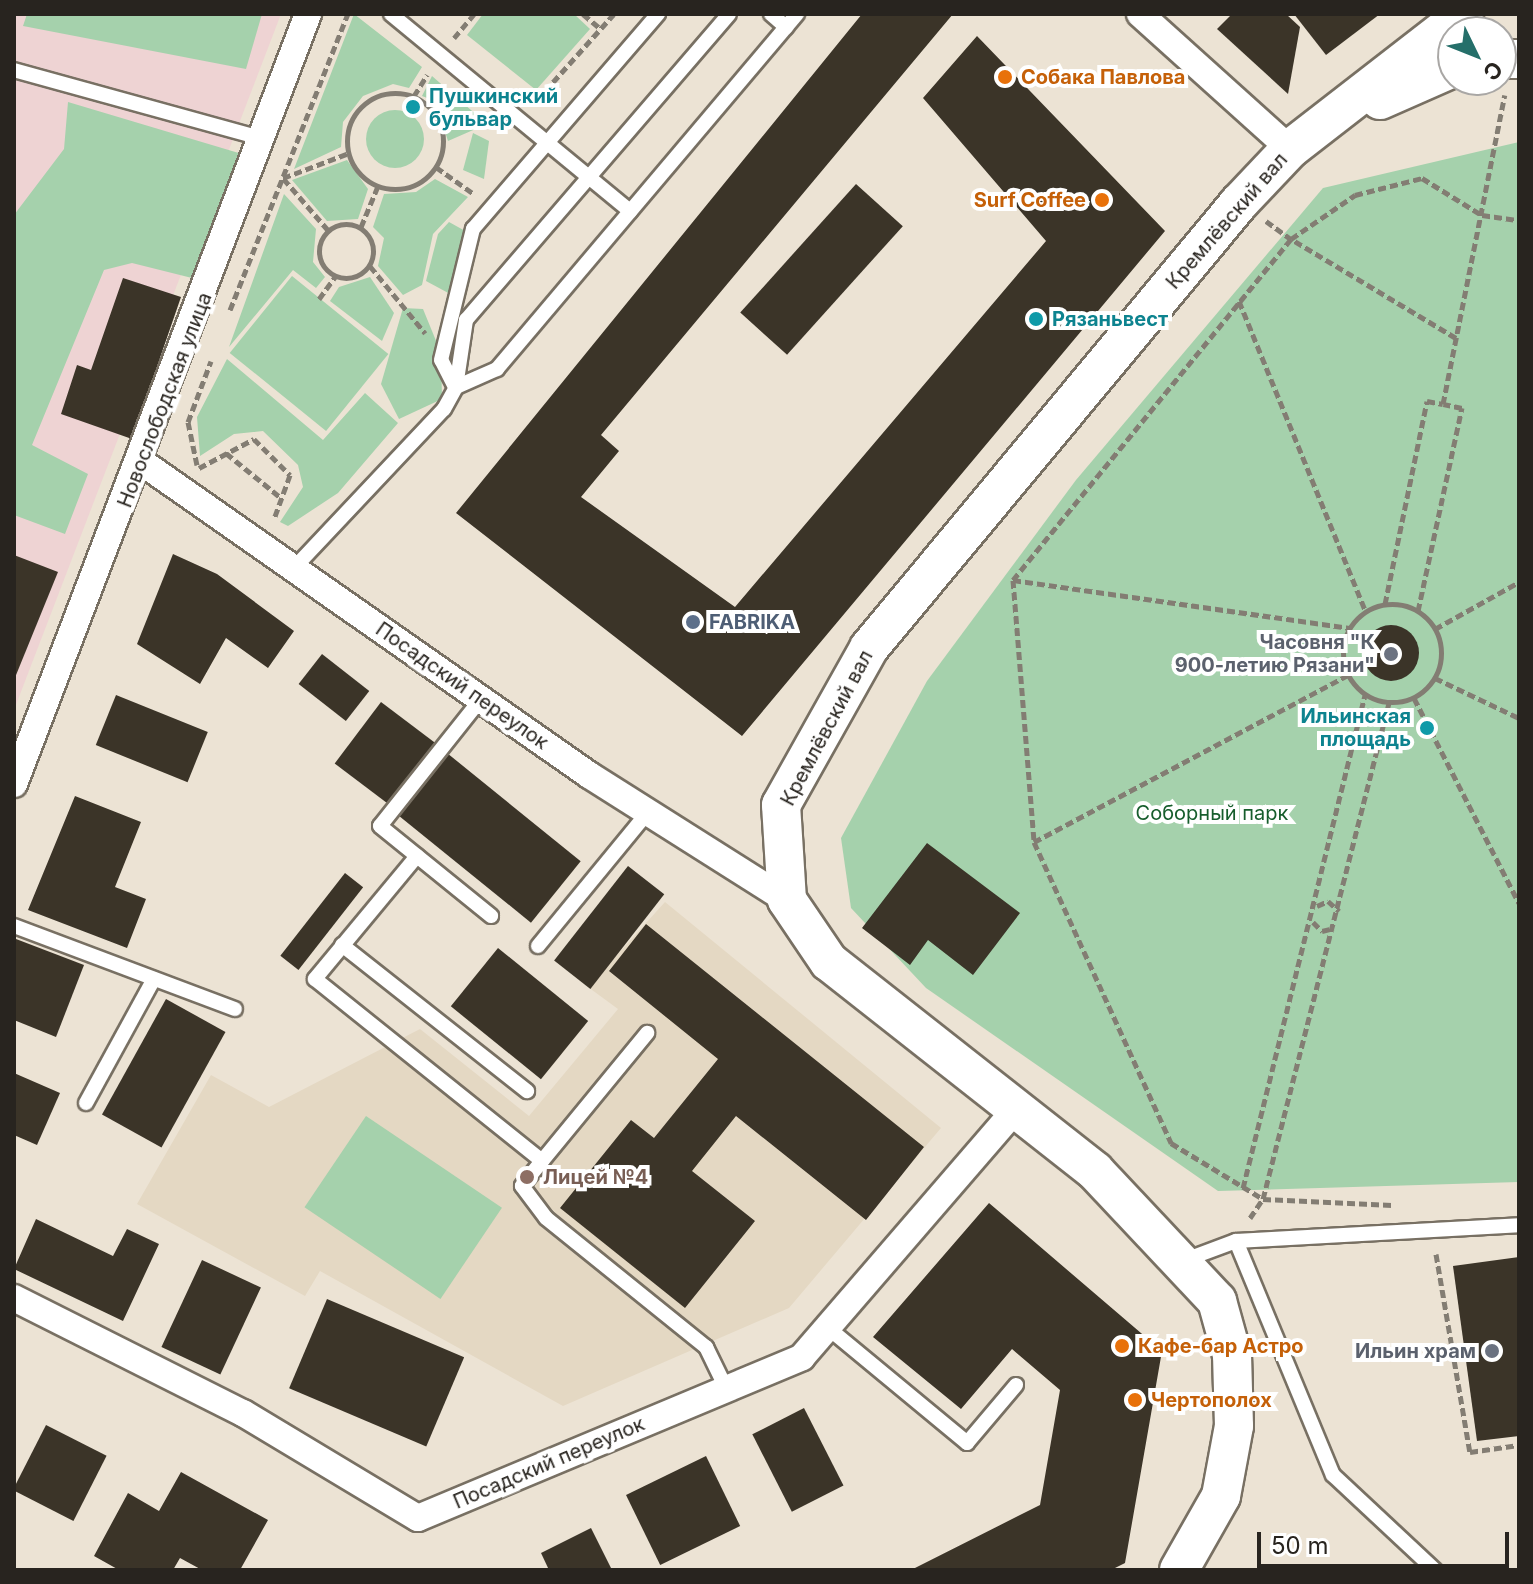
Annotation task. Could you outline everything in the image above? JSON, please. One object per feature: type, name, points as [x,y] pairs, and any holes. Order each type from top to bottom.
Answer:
[{"type":"main road","name":"Кремлёвский вал","points":[[787,900],[781,805],[869,648],[1239,203],[1290,149],[1464,14]]},
{"type":"main road","points":[[1290,149],[1418,79],[1437,73]]},
{"type":"main road","points":[[787,900],[829,962],[1095,1171],[1185,1260],[1217,1301],[1232,1355],[1234,1426],[1221,1496],[1179,1570]]},
{"type":"street","name":"Новослободская улица","points":[[14,784],[143,463],[308,14]]},
{"type":"street","points":[[1140,14],[1290,149]]},
{"type":"street","name":"Посадский переулок","points":[[143,463],[481,699],[648,812],[787,900]]},
{"type":"street","name":"Посадский переулок","points":[[14,1298],[243,1413],[418,1518],[802,1357],[1016,1109]]},
{"type":"lane","points":[[391,14],[630,211]]},
{"type":"lane","points":[[456,387],[441,360],[473,229],[658,14]]},
{"type":"lane","points":[[456,387],[466,320],[729,14]]},
{"type":"lane","points":[[771,14],[786,27]]},
{"type":"lane","points":[[295,567],[456,387],[497,369],[797,14]]},
{"type":"lane","points":[[14,70],[264,140]]},
{"type":"lane","points":[[481,699],[380,826],[491,916]]},
{"type":"lane","points":[[538,946],[648,812]]},
{"type":"lane","points":[[417,856],[315,979],[542,1161]]},
{"type":"lane","points":[[14,926],[235,1009]]},
{"type":"lane","points":[[342,945],[527,1091]]},
{"type":"lane","points":[[86,1103],[154,979]]},
{"type":"lane","points":[[647,1033],[522,1186],[546,1218],[706,1347],[726,1388]]},
{"type":"lane","points":[[1185,1260],[1236,1241],[1519,1225]]},
{"type":"lane","points":[[1236,1241],[1333,1475],[1435,1570]]},
{"type":"lane","points":[[827,1327],[967,1443],[1016,1385]]},
{"type":"path","points":[[227,318],[348,14]]},
{"type":"path","points":[[457,34],[474,14]]},
{"type":"path","points":[[583,14],[601,29]]},
{"type":"path","points":[[537,100],[614,14]]},
{"type":"path","points":[[420,60],[443,79]]},
{"type":"path","points":[[406,94],[441,126],[436,167],[408,187],[378,186],[349,153],[360,108],[406,94]]},
{"type":"path","points":[[1443,404],[1504,96]]},
{"type":"path","points":[[283,178],[349,153]]},
{"type":"path","points":[[436,167],[484,201]]},
{"type":"path","points":[[283,178],[328,230]]},
{"type":"path","points":[[1408,1205],[1263,1199],[1171,1143],[1034,842],[1013,580],[1291,239],[1355,195],[1422,178],[1482,215],[1519,220]]},
{"type":"path","points":[[361,227],[378,186]]},
{"type":"path","points":[[1239,203],[1291,239],[1456,338]]},
{"type":"path","points":[[328,230],[361,227]]},
{"type":"path","points":[[328,230],[319,255],[336,276],[354,277],[370,266],[374,249],[361,227]]},
{"type":"path","points":[[370,266],[433,343],[434,328]]},
{"type":"path","points":[[319,299],[336,276]]},
{"type":"path","points":[[1239,301],[1366,612]]},
{"type":"path","points":[[208,478],[199,468],[188,422],[216,348]]},
{"type":"path","points":[[1385,604],[1427,401],[1462,408],[1418,611]]},
{"type":"path","points":[[199,468],[254,439],[287,466],[272,529],[260,525]]},
{"type":"path","points":[[226,453],[280,497]]},
{"type":"path","points":[[1013,580],[1350,628]]},
{"type":"path","points":[[1435,629],[1519,582]]},
{"type":"path","points":[[1385,604],[1418,611],[1435,629],[1442,658],[1435,678],[1414,698],[1389,703],[1365,695],[1348,675],[1343,653],[1350,628],[1366,612],[1385,604]]},
{"type":"path","points":[[1034,842],[1348,675]]},
{"type":"path","points":[[1435,678],[1519,718]]},
{"type":"path","points":[[1243,1188],[1313,922],[1365,695]]},
{"type":"path","points":[[1414,698],[1519,903]]},
{"type":"path","points":[[1263,1199],[1339,911],[1389,703]]},
{"type":"path","points":[[1316,907],[1328,901],[1339,911]]},
{"type":"path","points":[[1313,922],[1322,931],[1334,927]]},
{"type":"path","points":[[1432,1229],[1470,1452],[1519,1445]]},
{"type":"shaded area","points":[[14,14],[281,14],[14,710]]},
{"type":"shaded area","name":"Лицей №4","points":[[665,902],[941,1128],[789,1308],[563,1406],[320,1271],[305,1296],[137,1204],[211,1075],[269,1107],[420,1029],[529,1116],[618,1009],[588,987]]},
{"type":"green space","points":[[27,14],[262,14],[246,69],[23,26]]},
{"type":"green space","points":[[354,14],[422,67],[409,88],[393,84],[363,96],[343,122],[341,147],[294,169]]},
{"type":"green space","points":[[483,14],[574,14],[590,29],[536,90],[467,35]]},
{"type":"green space","points":[[432,76],[487,124],[448,141],[435,101],[422,96]]},
{"type":"green space","points":[[68,102],[242,154],[196,279],[132,263],[104,270],[32,445],[88,474],[65,534],[14,515],[14,215],[64,149]]},
{"type":"green space","points":[[395,110],[416,118],[424,139],[416,160],[395,168],[374,160],[366,139],[374,118]]},
{"type":"green space","points":[[473,133],[489,141],[484,179],[463,170]]},
{"type":"green space","name":"Соборный парк","points":[[1519,142],[1519,1182],[1218,1191],[926,988],[851,908],[841,838],[927,681],[1076,480],[1323,188]]},
{"type":"green space","points":[[347,160],[368,189],[358,219],[327,221],[292,180]]},
{"type":"green space","points":[[435,179],[468,197],[433,234],[422,285],[403,295],[378,266],[384,238],[373,227],[384,194],[416,192]]},
{"type":"green space","points":[[284,194],[316,229],[313,262],[325,277],[316,288],[293,270],[229,347]]},
{"type":"green space","points":[[449,222],[467,232],[452,295],[426,281],[438,234]]},
{"type":"green space","points":[[292,276],[388,354],[326,431],[230,353]]},
{"type":"green space","points":[[370,277],[394,313],[382,341],[330,301],[339,287]]},
{"type":"green space","points":[[403,308],[423,309],[441,353],[442,399],[399,419],[381,384]]},
{"type":"green space","points":[[227,359],[323,440],[365,393],[398,423],[338,493],[288,526],[280,522],[303,487],[298,465],[263,431],[234,434],[200,456],[197,417]]},
{"type":"green space","points":[[366,1116],[502,1208],[440,1299],[304,1207]]},
{"type":"building","name":"Рязаньвест","points":[[862,14],[953,14],[601,435],[619,451],[581,497],[735,607],[1046,241],[923,98],[977,36],[1165,231],[742,736],[456,513]]},
{"type":"building","points":[[1232,14],[1286,14],[1300,27],[1288,94],[1217,29]]},
{"type":"building","points":[[1294,14],[1380,14],[1326,55]]},
{"type":"building","points":[[856,184],[903,226],[787,355],[740,313]]},
{"type":"building","points":[[123,278],[181,297],[132,439],[61,414],[77,365],[91,370]]},
{"type":"building","points":[[173,554],[217,574],[294,631],[268,668],[226,638],[200,684],[137,644]]},
{"type":"building","points":[[14,555],[58,572],[14,680]]},
{"type":"building","name":"Часовня \"К 900-летию Рязани\"","points":[[1391,625],[1411,633],[1419,653],[1411,673],[1391,681],[1371,673],[1363,653],[1371,633]]},
{"type":"building","points":[[322,654],[369,691],[346,721],[299,684]]},
{"type":"building","points":[[116,695],[208,732],[188,782],[96,745]]},
{"type":"building","points":[[381,702],[435,743],[389,804],[335,763]]},
{"type":"building","points":[[447,753],[581,861],[531,923],[397,814]]},
{"type":"building","points":[[75,796],[141,822],[115,887],[146,899],[127,948],[28,910]]},
{"type":"building","points":[[927,843],[1020,913],[973,975],[928,940],[910,965],[862,928]]},
{"type":"building","points":[[628,866],[664,894],[590,989],[554,961]]},
{"type":"building","points":[[345,873],[363,887],[298,970],[280,956]]},
{"type":"building","points":[[646,924],[924,1147],[866,1220],[736,1116],[692,1171],[755,1221],[685,1308],[560,1208],[631,1120],[654,1138],[718,1059],[609,971]]},
{"type":"building","points":[[16,939],[84,965],[56,1037],[14,1020]]},
{"type":"building","points":[[498,948],[588,1021],[541,1079],[451,1006]]},
{"type":"building","points":[[166,999],[225,1032],[161,1147],[102,1114]]},
{"type":"building","points":[[14,1073],[60,1093],[37,1145],[14,1135]]},
{"type":"building","points":[[989,1203],[1162,1351],[1125,1563],[1111,1570],[911,1570],[1040,1505],[1060,1390],[1012,1349],[961,1409],[873,1337]]},
{"type":"building","points":[[36,1219],[113,1256],[127,1229],[159,1244],[123,1321],[14,1269]]},
{"type":"building","name":"Ильин храм","points":[[1519,1257],[1519,1436],[1477,1441],[1453,1266]]},
{"type":"building","points":[[202,1260],[261,1287],[220,1374],[161,1347]]},
{"type":"building","points":[[327,1299],[464,1357],[426,1447],[289,1388]]},
{"type":"building","points":[[804,1408],[843,1486],[792,1512],[752,1434]]},
{"type":"building","points":[[46,1425],[107,1456],[73,1521],[14,1491]]},
{"type":"building","points":[[706,1456],[740,1526],[660,1565],[626,1495]]},
{"type":"building","points":[[181,1472],[268,1520],[240,1570],[202,1570],[180,1558],[173,1570],[119,1570],[94,1556],[128,1493],[159,1511]]},
{"type":"building","points":[[591,1528],[612,1570],[549,1570],[541,1553]]},
{"type":"place","name":"Собака Павлова","points":[[1005,77]]},
{"type":"place","name":"Пушкинский бульвар","points":[[413,107]]},
{"type":"place","name":"Surf Coffee","points":[[1102,200]]},
{"type":"place","name":"Рязаньвест","points":[[1036,319]]},
{"type":"place","name":"FABRIKA","points":[[693,622]]},
{"type":"place","name":"Часовня \"К 900-летию Рязани\"","points":[[1391,654]]},
{"type":"place","name":"Ильинская площадь","points":[[1427,728]]},
{"type":"place","name":"Лицей №4","points":[[527,1177]]},
{"type":"place","name":"Кафе-бар Астро","points":[[1122,1346]]},
{"type":"place","name":"Ильин храм","points":[[1492,1351]]},
{"type":"place","name":"Чертополох","points":[[1135,1400]]}]
